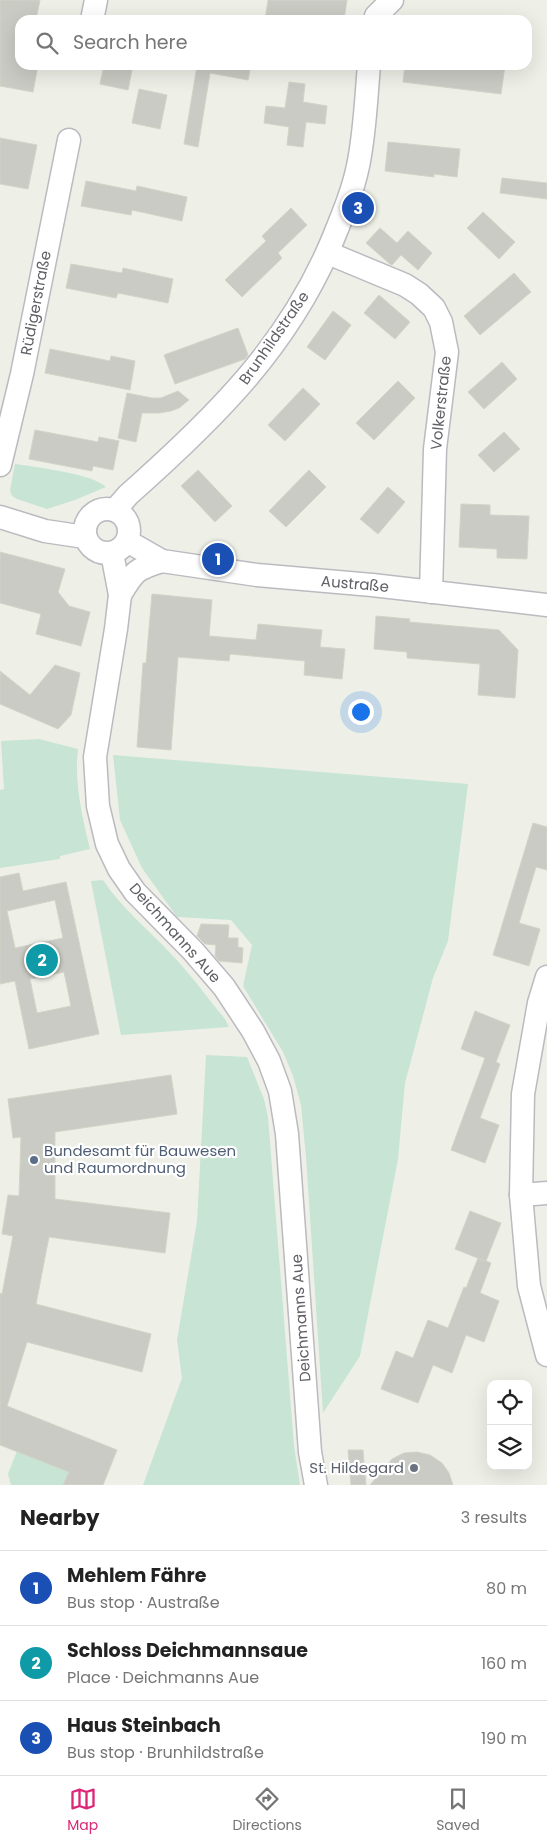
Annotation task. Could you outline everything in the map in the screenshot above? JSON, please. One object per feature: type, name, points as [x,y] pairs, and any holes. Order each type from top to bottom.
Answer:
[{"type":"street","points":[[93,15],[96,0]]},
{"type":"street","points":[[377,12],[392,0]]},
{"type":"street","name":"Brunhildstraße","points":[[115,510],[128,495],[223,406],[247,378],[300,305],[328,253],[347,205],[358,167],[369,70]]},
{"type":"street","name":"Rüdigerstraße","points":[[0,465],[22,374],[54,207],[69,140]]},
{"type":"street","name":"Volkerstraße","points":[[328,253],[405,285],[420,294],[434,308],[441,322],[447,352],[435,449],[431,592]]},
{"type":"street","points":[[0,517],[45,531],[85,537],[86,523],[94,513],[108,509],[115,510],[122,514],[128,526],[119,547]]},
{"type":"street","name":"Austraße","points":[[85,537],[94,550],[101,553],[119,547],[162,561],[258,575],[547,605]]},
{"type":"street","name":"Deichmanns Aue","points":[[119,547],[120,595],[95,757],[98,806],[107,844],[119,869],[135,892],[193,951],[224,987],[253,1031],[269,1062],[280,1091],[287,1134],[310,1452],[316,1485]]},
{"type":"street","name":"Austraße","points":[[120,595],[131,577],[142,567],[162,561]]},
{"type":"street","points":[[547,977],[539,1003],[523,1094],[521,1196],[529,1286],[547,1355]]},
{"type":"street","points":[[521,1196],[547,1193]]},
{"type":"green space","points":[[15,464],[90,478],[106,487],[47,509],[12,496],[10,490]]},
{"type":"green space","points":[[39,739],[78,749],[78,787],[90,849],[60,856],[60,859],[0,868],[0,790],[4,789],[1,741]]},
{"type":"green space","points":[[113,755],[468,784],[448,941],[433,978],[405,1083],[398,1159],[360,1356],[323,1413],[301,1105],[293,1076],[283,1052],[243,986],[252,945],[231,920],[177,917],[142,868],[120,820]]},
{"type":"green space","points":[[103,880],[127,910],[185,970],[225,1019],[229,1027],[121,1035],[91,881]]},
{"type":"green space","points":[[206,1055],[247,1057],[264,1099],[268,1117],[294,1446],[300,1485],[143,1485],[182,1378],[177,1340],[197,1221]]},
{"type":"green space","points":[[17,1451],[69,1472],[63,1485],[11,1485],[8,1474]]},
{"type":"building","points":[[0,0],[40,0],[37,15],[15,15],[15,70],[37,70],[33,92],[0,86]]},
{"type":"building","points":[[268,0],[347,0],[345,15],[266,15]]},
{"type":"building","points":[[103,70],[132,70],[128,90],[100,84]]},
{"type":"building","points":[[196,70],[250,70],[248,80],[210,73],[198,147],[184,144]]},
{"type":"building","points":[[404,70],[504,70],[501,94],[403,82]]},
{"type":"building","points":[[289,82],[305,84],[303,102],[327,106],[325,124],[306,122],[303,147],[287,145],[289,127],[264,123],[266,106],[285,108]]},
{"type":"building","points":[[139,89],[167,95],[160,129],[132,123]]},
{"type":"building","points":[[0,138],[37,145],[28,189],[0,184]]},
{"type":"building","points":[[388,142],[460,149],[457,177],[434,174],[434,177],[385,171]]},
{"type":"building","points":[[502,178],[547,183],[547,199],[500,193]]},
{"type":"building","points":[[86,181],[136,191],[137,186],[187,197],[182,221],[132,210],[131,215],[81,206]]},
{"type":"building","points":[[291,208],[307,225],[278,253],[282,258],[242,297],[225,280],[266,241],[262,236]]},
{"type":"building","points":[[483,212],[515,242],[499,259],[467,228]]},
{"type":"building","points":[[380,228],[397,243],[408,231],[432,253],[418,270],[401,255],[392,265],[366,243]]},
{"type":"building","points":[[71,264],[122,273],[123,268],[173,279],[168,303],[118,293],[116,298],[66,288]]},
{"type":"building","points":[[514,273],[531,292],[480,335],[464,316]]},
{"type":"building","points":[[379,295],[410,322],[395,339],[364,313]]},
{"type":"building","points":[[333,311],[351,325],[325,360],[307,347]]},
{"type":"building","points":[[238,328],[248,355],[245,359],[175,384],[164,355]]},
{"type":"building","points":[[50,349],[110,361],[111,356],[135,361],[130,390],[45,373]]},
{"type":"building","points":[[502,362],[517,379],[484,409],[468,392]]},
{"type":"building","points":[[398,381],[415,398],[374,440],[356,423]]},
{"type":"building","points":[[303,388],[320,404],[285,441],[268,425]]},
{"type":"building","points":[[178,391],[189,400],[179,408],[171,411],[142,413],[136,442],[118,438],[127,393],[161,398]]},
{"type":"building","points":[[35,430],[98,442],[99,437],[119,441],[113,470],[93,466],[92,471],[29,459]]},
{"type":"building","points":[[504,432],[520,449],[494,472],[478,455]]},
{"type":"building","points":[[198,470],[232,506],[215,522],[181,486]]},
{"type":"building","points":[[309,470],[326,487],[286,527],[269,511]]},
{"type":"building","points":[[388,487],[405,502],[378,534],[360,519]]},
{"type":"building","points":[[461,504],[490,505],[490,515],[529,516],[527,559],[497,558],[497,549],[459,547]]},
{"type":"building","points":[[0,552],[65,569],[58,592],[69,606],[90,612],[81,646],[36,634],[41,614],[0,603]]},
{"type":"building","points":[[152,594],[212,600],[209,636],[256,640],[258,624],[322,630],[320,647],[345,649],[342,679],[304,675],[305,661],[230,654],[229,661],[178,657],[171,750],[137,747],[143,663],[146,663]]},
{"type":"building","points":[[376,616],[410,619],[409,622],[499,630],[518,650],[515,698],[478,695],[480,664],[407,658],[407,652],[374,649]]},
{"type":"building","points":[[55,665],[80,673],[71,715],[58,729],[0,704],[0,671],[30,695]]},
{"type":"building","points":[[533,823],[547,827],[547,870],[536,867],[519,923],[540,929],[529,966],[493,955]]},
{"type":"building","points":[[19,873],[23,891],[66,882],[99,1034],[29,1049],[15,981],[0,984],[0,877]],"holes":[[[55,900],[63,938],[15,948],[7,911]],[[64,972],[71,1006],[37,1013],[30,979]]]},
{"type":"building","points":[[201,924],[229,925],[228,938],[238,938],[238,947],[243,948],[242,963],[219,961],[215,956],[216,945],[205,944],[197,936]]},
{"type":"building","points":[[475,1011],[510,1025],[496,1062],[500,1064],[480,1118],[499,1125],[485,1163],[451,1150],[485,1058],[461,1049]]},
{"type":"building","points":[[171,1075],[177,1114],[55,1132],[55,1199],[170,1213],[165,1253],[49,1237],[36,1304],[151,1334],[142,1372],[27,1342],[7,1406],[117,1450],[103,1485],[63,1485],[69,1472],[0,1445],[0,1293],[2,1294],[13,1236],[2,1234],[8,1195],[19,1196],[21,1137],[13,1138],[8,1099]]},
{"type":"building","points":[[470,1211],[501,1223],[486,1261],[491,1263],[480,1293],[499,1301],[484,1342],[466,1335],[452,1373],[433,1365],[418,1403],[381,1389],[396,1351],[413,1358],[428,1320],[448,1328],[478,1258],[455,1249]]},
{"type":"building","points":[[348,1450],[363,1450],[366,1485],[351,1485]]},
{"type":"building","name":"St. Hildegard","points":[[417,1452],[430,1455],[442,1463],[449,1473],[453,1485],[370,1485],[392,1459],[404,1453]]},
{"type":"place","name":"Haus Steinbach","points":[[358,208]]},
{"type":"place","name":"Mehlem Fähre","points":[[218,559]]},
{"type":"place","name":"Schloss Deichmannsaue","points":[[42,960]]},
{"type":"place","name":"Bundesamt für Bauwesen und Raumordnung","points":[[34,1160]]},
{"type":"place","name":"St. Hildegard","points":[[414,1468]]}]
